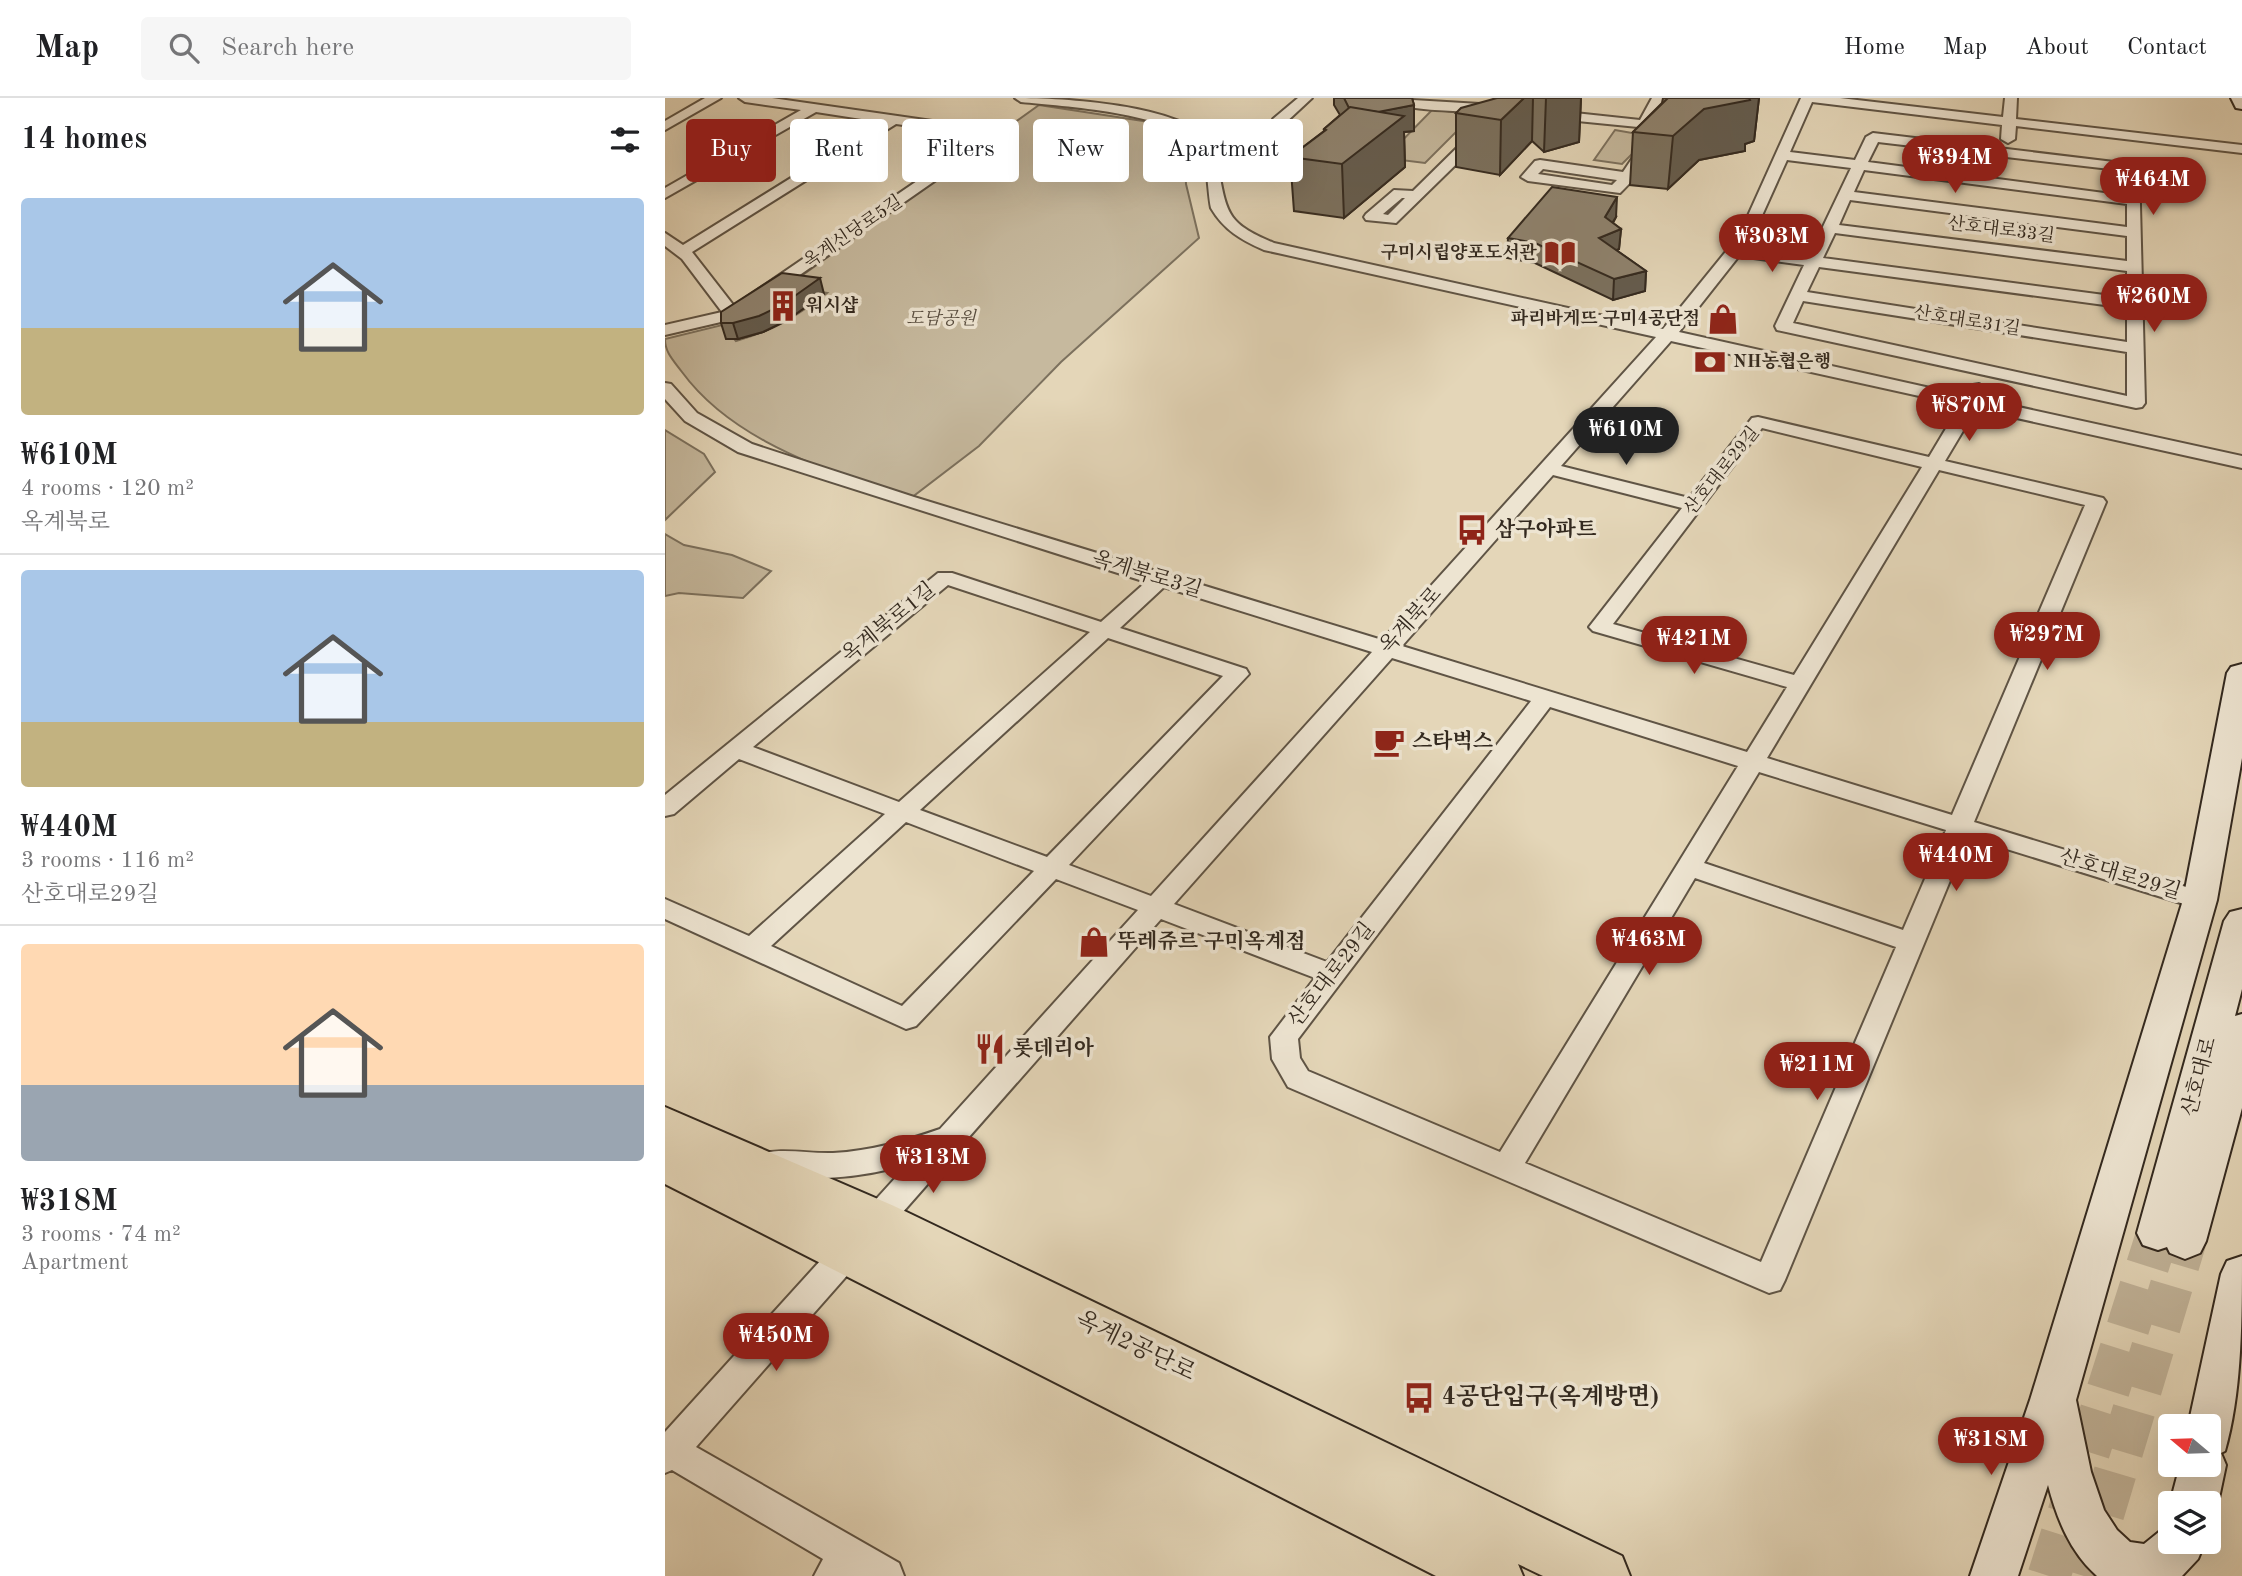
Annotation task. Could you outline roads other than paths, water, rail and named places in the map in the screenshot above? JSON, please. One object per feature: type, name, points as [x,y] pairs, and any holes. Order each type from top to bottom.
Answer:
[{"type":"main road","name":"옥계2공단로","points":[[665,1125],[744,1161],[862,1237],[1495,1576]]},
{"type":"main road","name":"옥계2공단로","points":[[665,1162],[862,1237],[1602,1576]]},
{"type":"street","points":[[665,126],[715,98]]},
{"type":"street","points":[[745,98],[894,119]]},
{"type":"street","points":[[1021,98],[1142,114],[1189,131],[1204,144],[1222,216],[1238,232],[1269,247],[2242,462]]},
{"type":"street","points":[[1282,119],[1306,98]]},
{"type":"street","points":[[1385,98],[1427,105],[1516,110],[1644,124]]},
{"type":"street","points":[[1627,177],[1540,164],[1528,177],[1615,190],[1627,177],[1641,152],[1644,124],[1658,98]]},
{"type":"street","points":[[1807,98],[2242,149]]},
{"type":"street","name":"옥계북로","points":[[667,1452],[1686,313],[1735,251],[1759,208],[1807,98]]},
{"type":"street","points":[[2007,153],[2011,98]]},
{"type":"street","points":[[2240,98],[2242,104]]},
{"type":"street","points":[[665,194],[814,108]]},
{"type":"street","points":[[1418,196],[1516,110]]},
{"type":"street","points":[[683,251],[894,119]]},
{"type":"street","name":"옥계신당로5길","points":[[665,330],[732,315],[995,134],[894,119]]},
{"type":"street","points":[[1797,295],[1873,137],[2134,168],[2135,267]]},
{"type":"street","points":[[1781,155],[2134,201]]},
{"type":"street","name":"산호대로33길","points":[[1845,195],[2135,233]]},
{"type":"street","name":"산호대로33길","points":[[1829,228],[2135,267]]},
{"type":"street","points":[[665,239],[683,251],[732,315]]},
{"type":"street","points":[[1735,251],[1814,260]]},
{"type":"street","name":"산호대로31길","points":[[1814,260],[2135,304]]},
{"type":"street","name":"산호대로31길","points":[[2135,267],[2136,348],[2136,403],[1783,326],[1797,295],[2136,348]]},
{"type":"street","points":[[1506,1168],[1990,371]]},
{"type":"street","name":"옥계북로3길","points":[[665,388],[691,417],[745,448],[907,501],[1386,649]]},
{"type":"street","name":"산호대로29길","points":[[1545,698],[1284,1037],[1286,1059],[1298,1079],[1769,1280],[2096,502],[1758,422],[1600,627],[1800,684]]},
{"type":"street","points":[[1547,468],[1694,505]]},
{"type":"street","name":"옥계북로1길","points":[[665,808],[945,577],[1238,674],[906,1019],[665,908]]},
{"type":"street","points":[[752,948],[1161,579]]},
{"type":"street","name":"산호대로29길","points":[[1386,649],[2200,900]]},
{"type":"street","points":[[1994,1576],[2053,1400],[2200,900],[2242,673]]},
{"type":"street","points":[[736,749],[1333,974]]},
{"type":"street","points":[[1689,867],[1911,942]]},
{"type":"street","name":"산호대로","points":[[2242,921],[2172,1237],[2233,1070],[2242,1028]]},
{"type":"street","points":[[744,1161],[820,1166],[867,1163],[912,1152],[951,1136]]},
{"type":"street","points":[[2213,1414],[2242,1274]]},
{"type":"street","points":[[2053,1400],[2080,1511],[2099,1548],[2120,1564],[2145,1568],[2161,1562],[2172,1554]]},
{"type":"street","points":[[667,1452],[840,1565],[886,1576]]},
{"type":"street","points":[[2176,1576],[2181,1554]]},
{"type":"tunnel","points":[[2049,1576],[2158,1233]]},
{"type":"tunnel","points":[[2084,1576],[2185,1241]]},
{"type":"place","name":"구미시립양포도서관","points":[[1560,253]]},
{"type":"place","name":"워시샵","points":[[783,306]]},
{"type":"place","name":"파리바게뜨 구미4공단점","points":[[1723,319]]},
{"type":"place","name":"NH농협은행","points":[[1710,362]]},
{"type":"place","name":"삼구아파트","points":[[1472,530]]},
{"type":"place","name":"스타벅스","points":[[1389,742]]},
{"type":"place","name":"뚜레쥬르 구미옥계점","points":[[1094,942]]},
{"type":"place","name":"롯데리아","points":[[990,1049]]},
{"type":"place","name":"4공단입구(옥계방면)","points":[[1419,1398]]},
{"type":"park label","name":"도담공원","points":[[941,319]]}]
